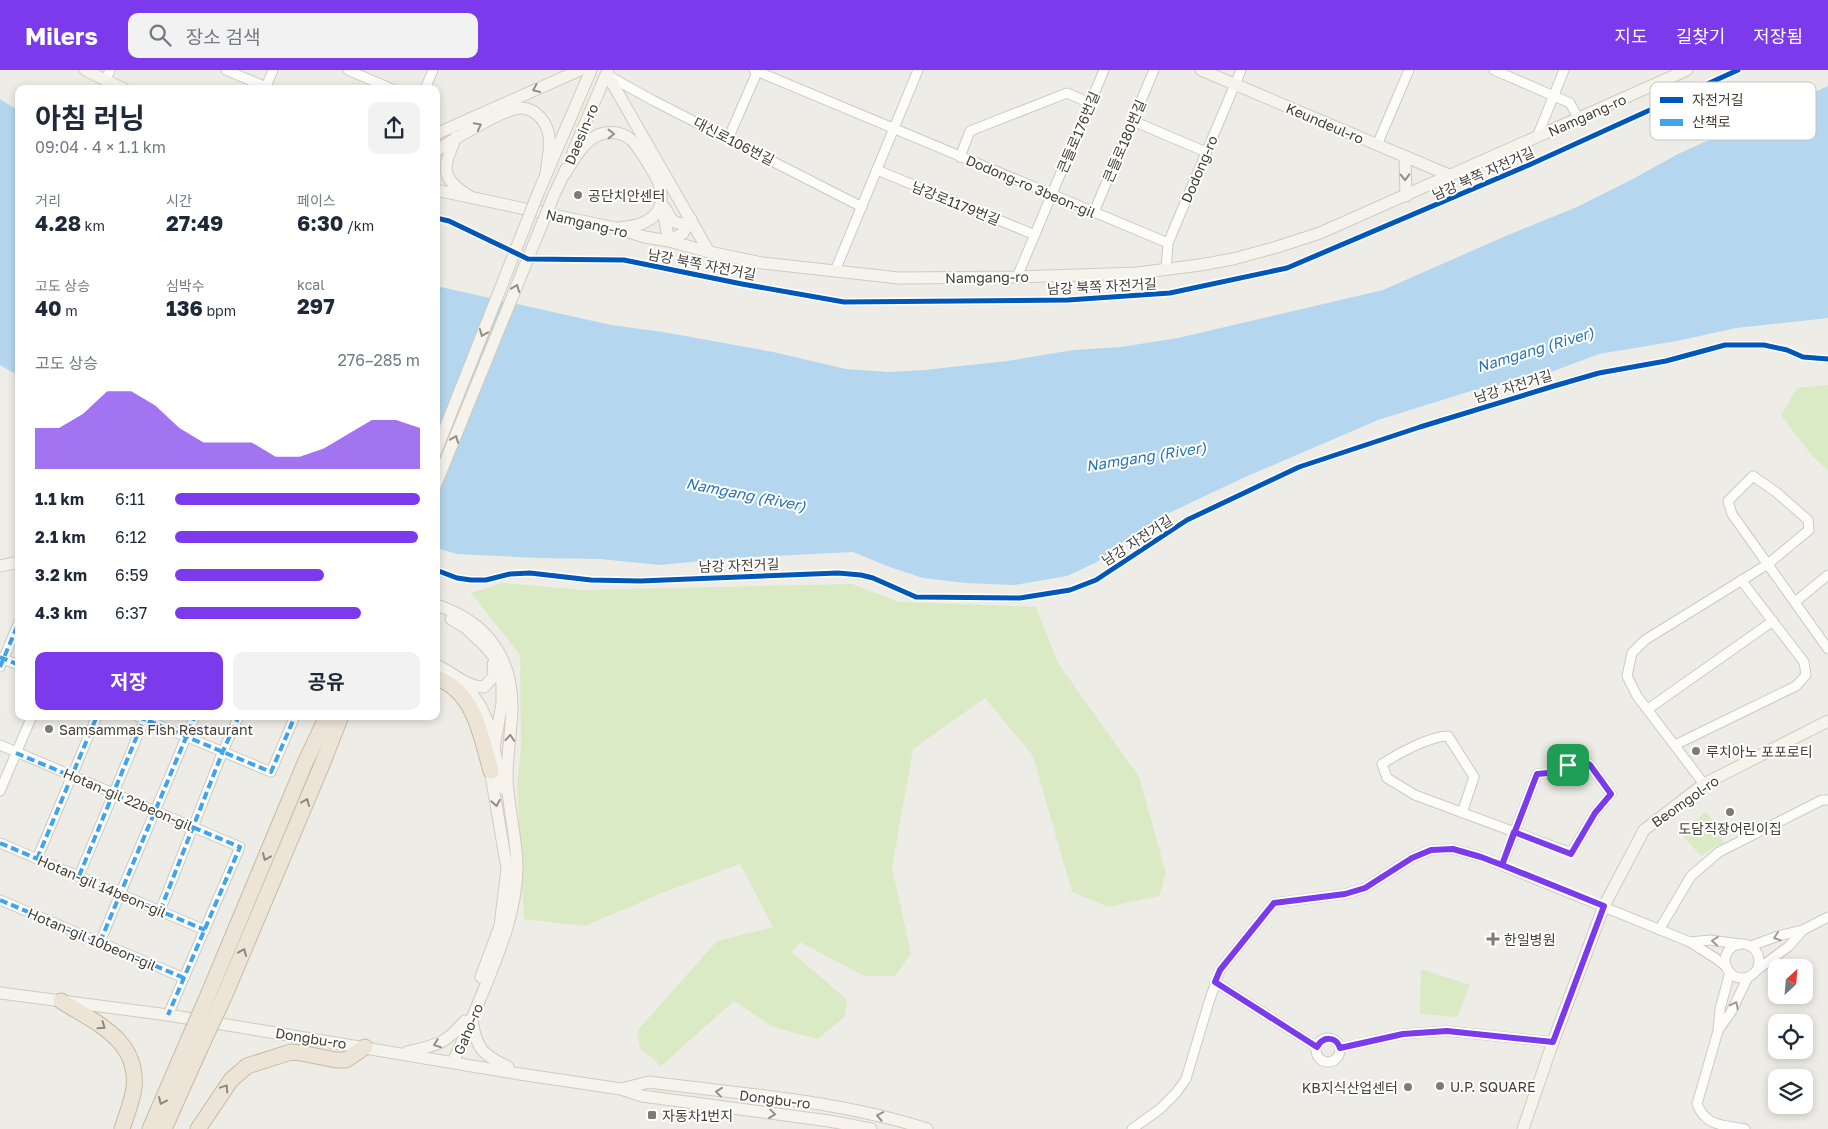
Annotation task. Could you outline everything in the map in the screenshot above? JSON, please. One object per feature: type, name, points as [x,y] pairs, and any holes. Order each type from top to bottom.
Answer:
[{"type":"highway","points":[[440,680],[458,691],[470,706],[477,722],[491,771]]},
{"type":"highway","points":[[217,995],[321,720]]},
{"type":"highway","points":[[305,763],[325,720]]},
{"type":"highway","points":[[322,767],[339,720]]},
{"type":"highway","points":[[150,1129],[195,1042],[322,767],[347,720]]},
{"type":"highway","points":[[61,1001],[105,1027],[114,1036],[130,1059],[134,1086],[122,1129]]},
{"type":"highway","points":[[164,1129],[195,1042]]},
{"type":"highway","points":[[198,1129],[231,1080],[247,1066],[291,1052],[346,1060],[365,1048]]},
{"type":"street","points":[[85,70],[108,75],[119,85]]},
{"type":"street","points":[[226,70],[259,85]]},
{"type":"street","points":[[267,85],[273,70]]},
{"type":"street","points":[[348,70],[383,85]]},
{"type":"street","points":[[427,85],[433,70]]},
{"type":"street","name":"Daesin-ro","points":[[440,440],[539,190],[590,70]]},
{"type":"street","points":[[728,138],[756,70]]},
{"type":"street","name":"Dodong-ro 3beon-gil","points":[[756,70],[1168,243]]},
{"type":"street","points":[[835,271],[918,70]]},
{"type":"street","name":"큰들로176번길","points":[[1017,277],[1104,70]]},
{"type":"street","name":"큰들로180번길","points":[[1094,212],[1154,70]]},
{"type":"street","name":"Keundeul-ro","points":[[1201,70],[1450,175]]},
{"type":"street","name":"Dodong-ro","points":[[1166,270],[1168,243],[1240,70]]},
{"type":"street","points":[[1378,145],[1409,70]]},
{"type":"street","points":[[1494,70],[1570,103],[1578,118]]},
{"type":"street","points":[[1537,137],[1564,70]]},
{"type":"street","name":"Namgang-ro","points":[[1660,82],[1687,70]]},
{"type":"street","points":[[440,132],[571,71]]},
{"type":"street","points":[[607,72],[709,252]]},
{"type":"street","name":"Daesin-ro","points":[[440,474],[553,197],[607,72]]},
{"type":"street","name":"대신로106번길","points":[[607,72],[728,138],[862,207]]},
{"type":"street","name":"Namgang-ro","points":[[440,191],[615,228],[645,237],[762,263],[898,278],[1137,273],[1233,259],[1320,233],[1650,86]]},
{"type":"street","points":[[960,156],[970,131],[1067,93],[1090,103]]},
{"type":"street","points":[[440,148],[456,137],[511,110],[522,108],[531,110],[540,117],[546,126],[549,136],[546,174]]},
{"type":"street","points":[[1133,121],[1206,152]]},
{"type":"street","points":[[564,175],[585,144],[595,136],[605,132],[627,136],[634,142],[660,186],[661,202],[669,241],[683,233],[690,221]]},
{"type":"street","points":[[456,137],[446,163],[447,178],[459,190],[473,198]]},
{"type":"street","points":[[1405,157],[1406,196]]},
{"type":"street","name":"남강로1179번길","points":[[877,170],[1035,235]]},
{"type":"street","points":[[661,202],[671,220],[679,225],[690,221]]},
{"type":"street","points":[[615,228],[642,224],[657,212],[661,202]]},
{"type":"street","points":[[1704,784],[1637,696],[1627,676],[1632,654],[1645,640],[1768,564],[1809,530],[1808,520],[1776,492],[1752,476],[1728,501],[1732,514],[1768,564],[1828,649]]},
{"type":"street","points":[[0,566],[15,563]]},
{"type":"street","points":[[1795,602],[1828,575]]},
{"type":"street","points":[[1675,745],[1796,686],[1806,674],[1804,662],[1741,580]]},
{"type":"street","name":"Gaho-ro","points":[[440,607],[473,622],[491,639],[501,654],[508,670],[512,709],[507,778],[517,870],[511,915],[505,938],[456,1046],[453,1062]]},
{"type":"street","name":"Gaho-ro","points":[[440,613],[466,628],[484,645],[496,660],[502,685],[502,704],[493,748],[491,771],[507,869],[504,906],[500,926],[468,1020]]},
{"type":"street","points":[[1648,709],[1773,621]]},
{"type":"street","points":[[15,631],[1,661],[15,664]]},
{"type":"street","points":[[440,666],[465,683],[475,687],[484,687],[494,676],[494,668],[484,645]]},
{"type":"street","points":[[465,683],[481,707],[488,723],[512,821]]},
{"type":"street","points":[[0,791],[30,720]]},
{"type":"street","points":[[37,859],[95,720]]},
{"type":"street","points":[[79,876],[141,720]]},
{"type":"street","points":[[149,720],[271,772],[292,720]]},
{"type":"street","points":[[100,942],[193,720]]},
{"type":"street","points":[[160,911],[237,720]]},
{"type":"street","name":"Beomgol-ro","points":[[1523,1129],[1553,1042],[1604,906],[1644,830],[1704,784],[1828,721]]},
{"type":"street","points":[[1462,813],[1474,777],[1448,736],[1440,736],[1393,757],[1382,764],[1387,778],[1415,795],[1462,813],[1514,832],[1571,854],[1595,813],[1611,794],[1590,765],[1580,759],[1548,773],[1537,774],[1514,832],[1502,865]]},
{"type":"street","name":"Hotan-gil 22beon-gil","points":[[0,746],[240,847],[205,930]]},
{"type":"street","points":[[1659,930],[1691,876],[1720,852],[1822,800],[1828,800]]},
{"type":"street","name":"Hotan-gil 14beon-gil","points":[[0,843],[205,930]]},
{"type":"street","points":[[1132,1129],[1160,1108],[1176,1093],[1186,1079],[1220,970],[1274,903],[1352,892],[1365,888],[1412,858],[1431,850],[1453,849],[1502,865],[1690,942],[1716,958],[1738,977],[1748,977]]},
{"type":"street","name":"Hotan-gil 10beon-gil","points":[[0,900],[184,978]]},
{"type":"street","points":[[1690,942],[1710,940],[1751,946],[1778,936],[1803,930],[1828,917]]},
{"type":"street","points":[[168,1015],[205,930]]},
{"type":"street","points":[[1718,1031],[1731,1012],[1748,977],[1789,946],[1803,930]]},
{"type":"street","points":[[1740,944],[1735,945],[1727,952],[1725,962],[1728,970],[1718,1031],[1697,1104],[1701,1114],[1711,1123],[1745,1129]]},
{"type":"street","points":[[1751,946],[1759,957],[1757,970]]},
{"type":"street","points":[[1215,982],[1317,1047]]},
{"type":"street","name":"Dongbu-ro","points":[[0,993],[168,1015],[520,1074],[621,1088],[642,1096],[829,1121],[871,1129]]},
{"type":"street","points":[[401,1054],[442,1043],[468,1020],[478,1047],[487,1057],[520,1074]]},
{"type":"street","points":[[1340,1048],[1403,1034],[1447,1031],[1553,1042]]},
{"type":"street","points":[[1329,1038],[1336,1042],[1340,1048],[1339,1056],[1330,1062],[1322,1061],[1316,1051],[1317,1047],[1322,1040],[1329,1038]]},
{"type":"street","name":"Dongbu-ro","points":[[621,1088],[649,1082],[816,1104],[895,1119],[926,1129]]},
{"type":"green space","points":[[1828,385],[1828,470],[1813,457],[1781,415],[1797,388]]},
{"type":"green space","points":[[503,583],[583,590],[852,584],[899,602],[1036,607],[1058,663],[1139,777],[1166,873],[1159,896],[1108,907],[1072,892],[1033,756],[985,698],[913,749],[892,868],[911,953],[895,976],[864,976],[800,942],[792,952],[847,1000],[845,1016],[818,1039],[773,1027],[734,1001],[661,1066],[640,1048],[637,1031],[717,941],[773,927],[740,864],[662,893],[585,926],[524,919],[517,785],[521,746],[520,655],[471,593]]},
{"type":"green space","points":[[1705,812],[1709,815],[1724,843],[1701,856],[1682,835]]},
{"type":"green space","points":[[1421,969],[1470,985],[1457,1017],[1420,1014]]},
{"type":"water","name":"Namgang (River)","points":[[1828,86],[1828,318],[1736,328],[1677,341],[1599,354],[1535,378],[1471,391],[1378,420],[1243,478],[1169,513],[1129,537],[1097,562],[1067,576],[1014,585],[966,583],[923,578],[853,552],[731,558],[660,565],[600,559],[457,554],[440,549],[440,287],[611,325],[663,332],[773,352],[846,369],[888,372],[925,370],[1007,361],[1073,350],[1121,347],[1178,338],[1383,290],[1577,207],[1678,154],[1709,140],[1816,140],[1816,91]]},
{"type":"water","points":[[0,99],[15,108],[15,374],[0,365]]},
{"type":"marked path","points":[[0,667],[15,631]]},
{"type":"marked path","points":[[0,657],[15,663]]},
{"type":"marked path","points":[[37,859],[95,720]]},
{"type":"marked path","points":[[79,876],[144,720]]},
{"type":"marked path","points":[[147,720],[271,772],[293,720]]},
{"type":"marked path","points":[[100,942],[193,720]]},
{"type":"marked path","points":[[160,911],[223,751],[237,720]]},
{"type":"marked path","points":[[16,753],[240,847],[168,1015]]},
{"type":"marked path","points":[[0,843],[205,930]]},
{"type":"marked path","points":[[0,900],[184,978]]},
{"type":"cycle path","name":"남강 북쪽 자전거길","points":[[1712,82],[1738,70]]},
{"type":"cycle path","name":"남강 북쪽 자전거길","points":[[440,219],[449,221],[528,259],[624,260],[844,302],[1068,300],[1170,293],[1287,268],[1529,165],[1650,110]]},
{"type":"cycle path","name":"남강 자전거길","points":[[440,572],[457,578],[471,580],[486,580],[510,574],[530,573],[591,580],[640,581],[838,573],[873,578],[916,597],[1020,598],[1070,590],[1096,580],[1187,520],[1299,467],[1554,386],[1599,373],[1666,361],[1725,345],[1764,345],[1787,350],[1803,357],[1828,359]]},
{"type":"place","name":"공단치안센터","points":[[578,195]]},
{"type":"place","name":"Samsammas Fish Restaurant","points":[[49,729]]},
{"type":"place","name":"루치아노 포포로티","points":[[1696,751]]},
{"type":"place","name":"도담직장어린이집","points":[[1730,812]]},
{"type":"place","name":"한일병원","points":[[1493,939]]},
{"type":"place","name":"U.P. SQUARE","points":[[1440,1086]]},
{"type":"place","name":"KB지식산업센터","points":[[1408,1087]]},
{"type":"place","name":"자동차1번지","points":[[652,1115]]},
{"type":"route","points":[[1568,765],[1548,773],[1537,774],[1514,832],[1502,865],[1453,849],[1431,850],[1412,858],[1365,888],[1345,894],[1274,903],[1220,970],[1215,982],[1317,1047],[1322,1040],[1329,1038],[1333,1039],[1340,1048],[1403,1034],[1447,1031],[1553,1042],[1604,906],[1502,865],[1514,832],[1571,854],[1595,813],[1611,794],[1590,765],[1580,759],[1568,765]]}]
